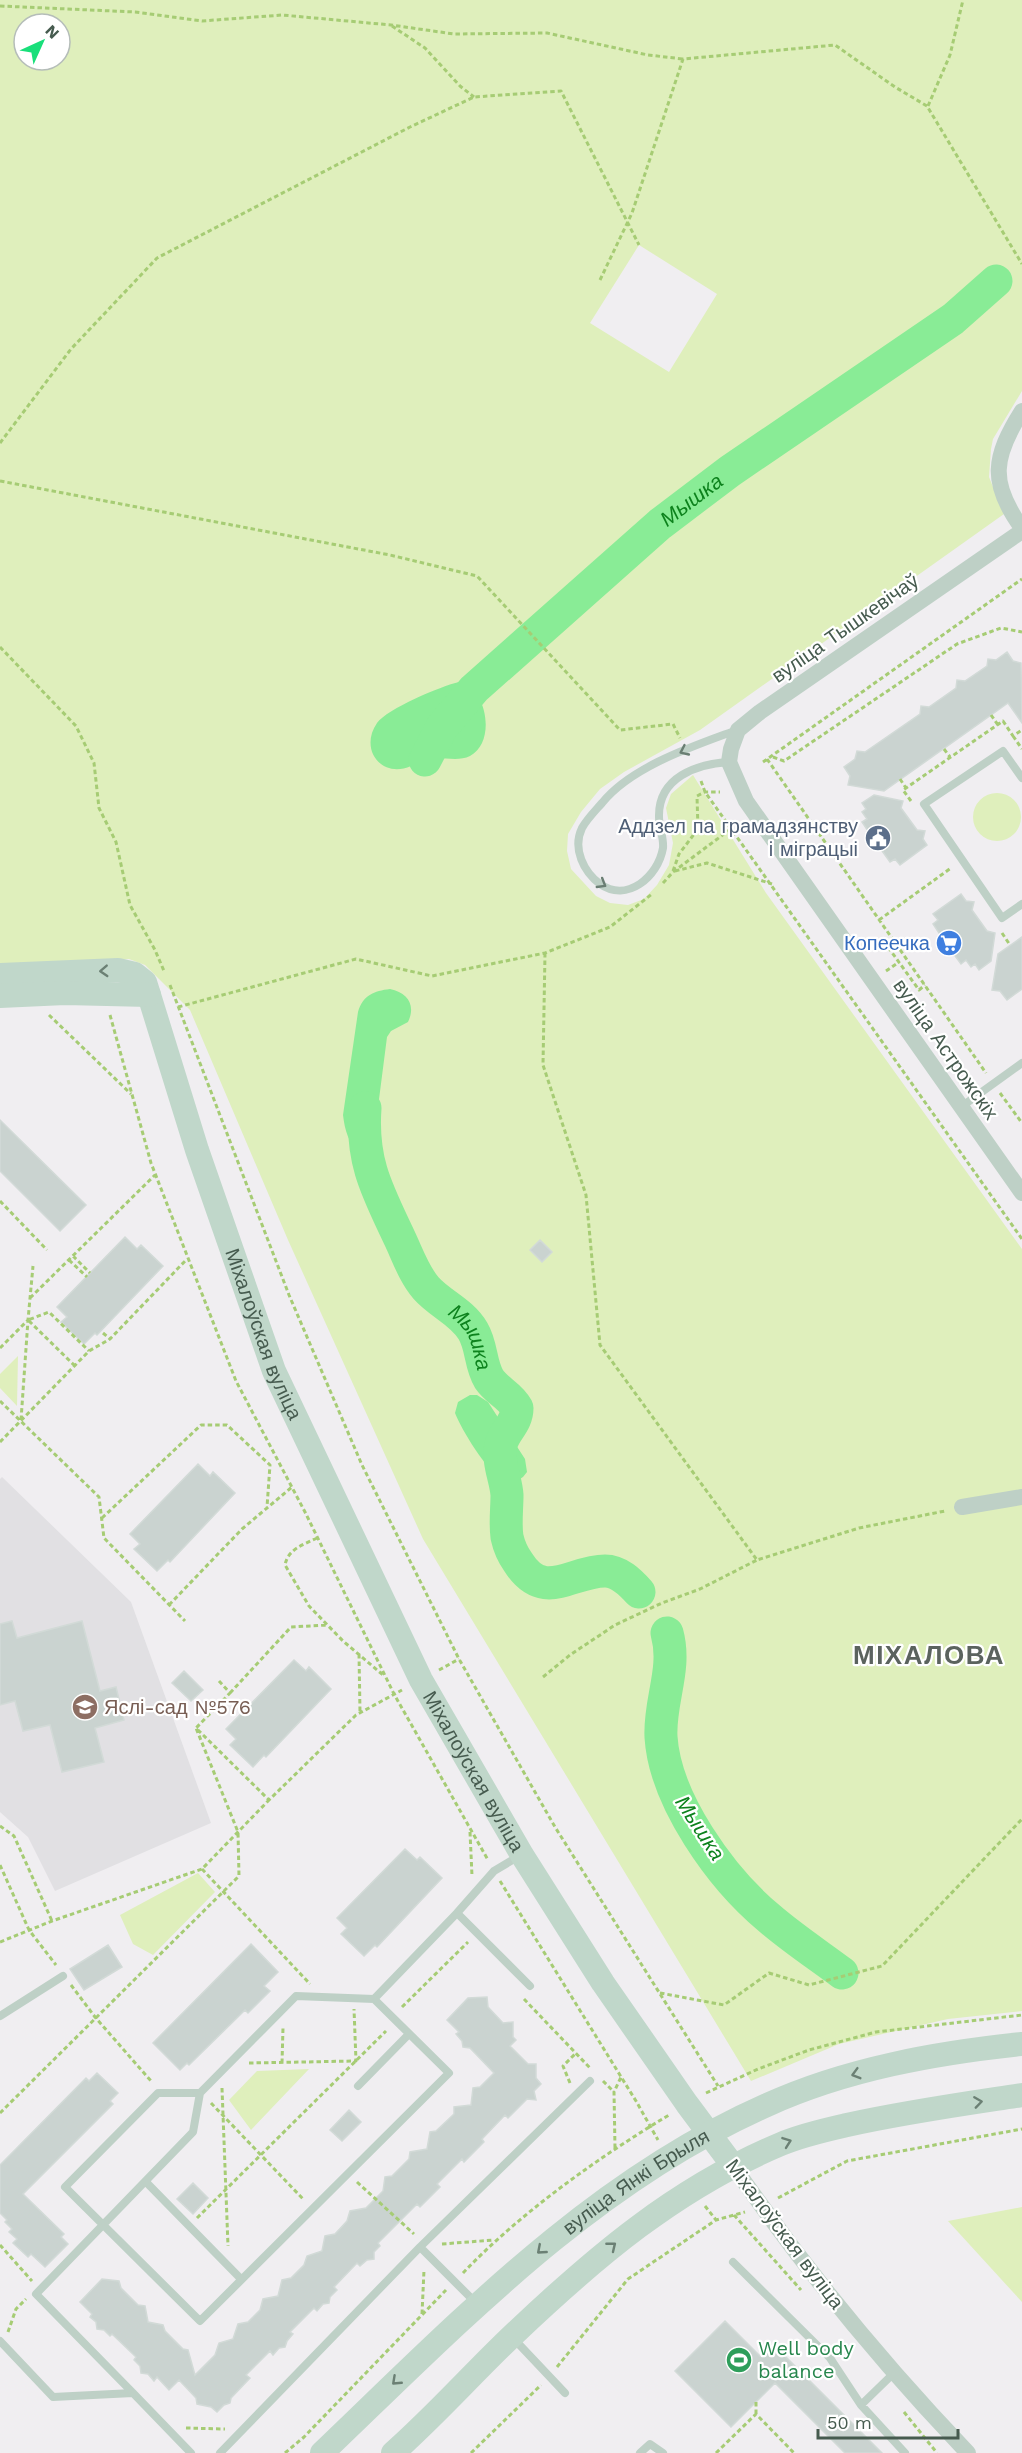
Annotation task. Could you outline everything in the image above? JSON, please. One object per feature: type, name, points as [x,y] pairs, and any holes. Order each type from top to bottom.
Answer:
[{"type":"street","points":[[1022,411],[1007,435],[1001,454],[999,473],[1006,504],[1022,530]]},
{"type":"street","name":"вуліца Тышкевічаў","points":[[738,730],[760,712],[1022,530]]},
{"type":"street","points":[[729,762],[738,730]]},
{"type":"street","name":"вуліца Астрожскіх","points":[[729,762],[746,801],[1022,1193]]},
{"type":"street","points":[[0,975],[118,970],[135,975],[145,982],[149,995],[65,993],[0,996]]},
{"type":"street","name":"Міхалоўская вуліца","points":[[149,995],[197,1150],[274,1371],[422,1680],[522,1855],[603,1983],[687,2104],[814,2276],[895,2372],[968,2453]]},
{"type":"street","points":[[962,1508],[1022,1497]]},
{"type":"street","name":"вуліца Янкі Брыля","points":[[322,2453],[478,2305],[560,2234],[668,2157],[709,2133],[768,2104],[860,2073],[952,2053],[1022,2044]]},
{"type":"street","name":"вуліца Янкі Брыля","points":[[393,2453],[420,2429],[511,2336],[587,2266],[637,2226],[691,2189],[783,2143],[813,2133],[942,2107],[1022,2096]]},
{"type":"lane","points":[[729,762],[710,763],[681,774],[665,791],[659,804],[663,849],[650,875],[634,889],[623,891],[606,888],[589,875],[582,863],[579,846],[581,830],[608,795],[640,773],[685,749],[738,730]]},
{"type":"lane","points":[[1022,778],[1003,751],[924,804],[1002,918],[1022,904]]},
{"type":"lane","points":[[961,1107],[1022,1063]]},
{"type":"lane","points":[[374,1999],[457,1913],[494,1870],[522,1855]]},
{"type":"lane","points":[[457,1913],[530,1986]]},
{"type":"lane","points":[[0,2016],[63,1976]]},
{"type":"lane","points":[[191,2453],[36,2294],[39,2288],[104,2225],[193,2132],[200,2093],[296,1996],[374,1999],[449,2073],[314,2210],[200,2321],[104,2225],[65,2187],[158,2093],[200,2093]]},
{"type":"lane","points":[[358,2086],[409,2034]]},
{"type":"lane","points":[[220,2453],[595,2078]]},
{"type":"lane","points":[[146,2182],[241,2280]]},
{"type":"lane","points":[[424,2247],[478,2305]]},
{"type":"lane","points":[[733,2262],[830,2358],[861,2405],[905,2453]]},
{"type":"lane","points":[[511,2336],[565,2393]]},
{"type":"lane","points":[[2,2343],[53,2397],[132,2393]]},
{"type":"lane","points":[[861,2405],[895,2372]]},
{"type":"lane","points":[[640,2453],[650,2444],[663,2453]]},
{"type":"path","points":[[927,106],[950,56],[963,0]]},
{"type":"path","points":[[0,6],[135,12],[202,21],[282,15],[391,25],[454,34],[547,33],[648,55],[683,59],[835,45],[895,87],[927,106],[1022,264]]},
{"type":"path","points":[[391,25],[425,48],[459,86],[474,97]]},
{"type":"path","points":[[600,280],[628,223],[683,59]]},
{"type":"path","points":[[0,443],[71,349],[157,258],[410,127],[474,97],[561,92],[639,245]]},
{"type":"path","points":[[0,481],[390,555],[477,576],[620,730],[673,724],[685,749]]},
{"type":"path","points":[[763,762],[1022,579]]},
{"type":"path","points":[[772,756],[784,761],[957,644],[1001,628],[1022,632]]},
{"type":"path","points":[[0,647],[76,726],[94,763],[99,808],[116,842],[130,905],[155,950],[179,1007],[289,1295],[362,1465],[459,1659],[555,1827],[718,2086]]},
{"type":"path","points":[[991,715],[998,725]]},
{"type":"path","points":[[914,806],[903,790],[1003,722],[1022,749]]},
{"type":"path","points":[[1013,736],[1022,730]]},
{"type":"path","points":[[944,748],[950,758]]},
{"type":"path","points":[[767,759],[1022,1123]]},
{"type":"path","points":[[900,779],[906,788]]},
{"type":"path","points":[[673,872],[679,854],[698,829],[697,796],[705,792],[720,792]]},
{"type":"path","points":[[705,792],[1022,1239]]},
{"type":"path","points":[[660,885],[673,872],[732,828]]},
{"type":"path","points":[[673,872],[707,863],[772,884]]},
{"type":"path","points":[[879,920],[947,871]]},
{"type":"path","points":[[179,1007],[356,959],[432,976],[545,953],[610,927],[654,891]]},
{"type":"path","points":[[996,925],[1010,945]]},
{"type":"path","points":[[1002,933],[1008,928]]},
{"type":"path","points":[[895,942],[888,947],[919,990],[925,985]]},
{"type":"path","points":[[545,953],[543,1065],[586,1195],[600,1346],[757,1560]]},
{"type":"path","points":[[47,1014],[132,1095]]},
{"type":"path","points":[[30,1298],[156,1174]]},
{"type":"path","points":[[0,1201],[47,1250]]},
{"type":"path","points":[[73,1256],[90,1273]]},
{"type":"path","points":[[0,1442],[89,1351],[109,1338],[188,1258]]},
{"type":"path","points":[[69,1260],[87,1277]]},
{"type":"path","points":[[21,1421],[33,1266]]},
{"type":"path","points":[[0,1348],[28,1320],[49,1312],[89,1351]]},
{"type":"path","points":[[28,1320],[75,1366]]},
{"type":"path","points":[[103,1333],[109,1338]]},
{"type":"path","points":[[0,1401],[99,1497],[105,1538],[185,1622]]},
{"type":"path","points":[[102,1518],[201,1425],[228,1425],[270,1466],[267,1507]]},
{"type":"path","points":[[169,1605],[242,1529],[292,1487]]},
{"type":"path","points":[[543,1677],[570,1655],[615,1626],[662,1603],[700,1589],[757,1560],[859,1528],[962,1508]]},
{"type":"path","points":[[317,1538],[292,1551],[285,1565],[309,1606],[385,1677]]},
{"type":"path","points":[[196,1728],[291,1628],[328,1625]]},
{"type":"path","points":[[359,1654],[360,1712]]},
{"type":"path","points":[[219,1681],[230,1693]]},
{"type":"path","points":[[0,1942],[52,1921],[202,1869],[360,1712],[394,1694]]},
{"type":"path","points":[[196,1728],[269,1800]]},
{"type":"path","points":[[0,2113],[239,1876],[238,1832],[196,1728]]},
{"type":"path","points":[[660,1993],[723,2005],[769,1973],[809,1985],[882,1966],[1022,1819]]},
{"type":"path","points":[[0,1826],[15,1836],[52,1921]]},
{"type":"path","points":[[470,1830],[472,1884]]},
{"type":"path","points":[[0,1865],[29,1930],[95,2017],[152,2082],[158,2093]]},
{"type":"path","points":[[202,1869],[221,1892],[312,1985],[309,1997]]},
{"type":"path","points":[[190,2226],[356,2061],[469,1941]]},
{"type":"path","points":[[518,1993],[591,2068]]},
{"type":"path","points":[[353,1998],[356,2061]]},
{"type":"path","points":[[282,2062],[284,2008]]},
{"type":"path","points":[[285,2453],[304,2437],[494,2240],[615,2150],[687,2104],[718,2086],[758,2068],[810,2050],[876,2032],[1022,2015]]},
{"type":"path","points":[[568,2090],[570,2082],[563,2066],[576,2053]]},
{"type":"path","points":[[229,2064],[356,2061]]},
{"type":"path","points":[[221,2072],[225,2117],[225,2189],[229,2266]]},
{"type":"path","points":[[615,2150],[614,2092],[621,2077]]},
{"type":"path","points":[[595,2078],[614,2092]]},
{"type":"path","points":[[200,2093],[314,2210]]},
{"type":"path","points":[[349,2175],[418,2237],[424,2247],[422,2316]]},
{"type":"path","points":[[424,2247],[494,2240]]},
{"type":"path","points":[[0,2246],[39,2288],[16,2309],[2,2343]]},
{"type":"path","points":[[756,2402],[756,2414],[794,2453]]},
{"type":"path","points":[[716,2453],[756,2414]]},
{"type":"path","points":[[179,2430],[194,2428],[230,2430],[223,2437]]},
{"type":"shaded area","points":[[0,0],[1022,0],[1022,391],[993,439],[989,477],[1004,514],[700,730],[624,772],[600,789],[581,812],[568,834],[567,851],[571,869],[596,896],[610,903],[628,905],[644,899],[657,885],[669,865],[673,843],[666,808],[671,794],[693,775],[766,893],[1022,1249],[1022,2011],[948,2019],[839,2044],[751,2081],[423,1539],[288,1240],[190,1010],[145,965],[129,959],[0,968]],"holes":[[[639,245],[717,294],[669,372],[590,323]]]},
{"type":"shaded area","points":[[459,682],[469,686],[477,694],[482,705],[486,728],[478,749],[466,758],[424,760],[400,769],[382,765],[376,759],[370,743],[377,723],[383,717],[415,699]]},
{"type":"shaded area","points":[[992,793],[1002,793],[1014,800],[1021,812],[1021,822],[1014,834],[1002,841],[992,841],[977,830],[973,822],[973,812],[984,797]]},
{"type":"shaded area","points":[[390,989],[402,993],[409,1001],[410,1016],[408,1022],[391,1031],[387,1037],[373,1146],[367,1152],[361,1152],[348,1136],[343,1115],[358,1012],[360,1006],[370,995]]},
{"type":"shaded area","points":[[18,1356],[17,1406],[0,1388],[0,1374]]},
{"type":"shaded area","points":[[470,1395],[477,1395],[488,1402],[525,1459],[527,1472],[520,1479],[510,1481],[495,1475],[468,1439],[455,1413],[458,1402]]},
{"type":"shaded area","name":"Яслі-сад №576","points":[[2,1477],[131,1602],[211,1823],[55,1891],[28,1837],[0,1812],[0,1479]]},
{"type":"shaded area","points":[[198,1873],[215,1892],[153,1955],[133,1944],[120,1915]]},
{"type":"shaded area","points":[[309,2069],[251,2130],[229,2100],[257,2071]]},
{"type":"shaded area","points":[[1022,2207],[1022,2302],[948,2221]]},
{"type":"building","points":[[1007,652],[1013,661],[1021,663],[1022,723],[1008,703],[884,791],[848,785],[850,776],[844,767],[855,759],[857,751],[865,752],[920,714],[921,706],[929,707],[956,688],[957,680],[965,681],[987,666],[988,659],[996,660]]},
{"type":"building","points":[[874,795],[903,801],[901,808],[917,830],[925,831],[923,839],[927,845],[900,865],[895,859],[890,862],[880,848],[871,846],[872,837],[862,822],[867,819],[862,812],[866,809],[862,803]]},
{"type":"building","points":[[961,894],[966,901],[974,902],[972,910],[987,931],[995,933],[991,961],[979,970],[975,964],[971,967],[966,960],[961,964],[950,949],[941,947],[943,939],[933,924],[938,920],[933,914]]},
{"type":"building","points":[[1022,937],[1022,989],[1007,1000],[1000,991],[992,990],[998,954]]},
{"type":"building","points":[[0,1120],[86,1205],[60,1231],[0,1171]]},
{"type":"building","points":[[125,1237],[137,1249],[141,1245],[163,1266],[97,1335],[95,1333],[84,1344],[61,1322],[67,1317],[57,1307]]},
{"type":"building","points":[[540,1240],[552,1252],[542,1262],[530,1250]]},
{"type":"building","points":[[198,1464],[210,1476],[213,1472],[235,1493],[170,1562],[168,1560],[157,1571],[134,1549],[140,1544],[130,1534]]},
{"type":"building","points":[[12,1621],[17,1638],[82,1621],[100,1691],[116,1687],[124,1720],[95,1728],[104,1762],[62,1772],[50,1725],[23,1731],[15,1701],[0,1705],[0,1624]]},
{"type":"building","points":[[294,1660],[306,1671],[309,1667],[331,1689],[266,1757],[264,1755],[253,1767],[230,1745],[236,1739],[226,1729]]},
{"type":"building","points":[[184,1671],[203,1690],[191,1701],[172,1683]]},
{"type":"building","points":[[405,1849],[417,1860],[420,1857],[442,1878],[377,1947],[375,1945],[364,1956],[341,1934],[347,1928],[337,1918]]},
{"type":"building","points":[[251,1944],[278,1972],[264,1986],[270,1991],[248,2013],[245,2010],[189,2065],[187,2063],[180,2070],[153,2043]]},
{"type":"building","points":[[108,1945],[122,1967],[84,1990],[70,1969]]},
{"type":"building","points":[[487,1997],[488,2007],[503,2023],[513,2022],[513,2037],[516,2040],[510,2046],[528,2064],[536,2064],[536,2078],[541,2084],[534,2091],[536,2100],[527,2099],[508,2118],[505,2115],[482,2139],[484,2142],[464,2162],[462,2159],[437,2184],[440,2187],[420,2207],[417,2204],[378,2243],[380,2246],[374,2252],[374,2259],[367,2260],[360,2266],[357,2263],[334,2287],[337,2290],[330,2297],[329,2303],[323,2304],[317,2311],[314,2308],[290,2332],[293,2334],[285,2347],[279,2348],[273,2355],[270,2351],[246,2375],[250,2378],[231,2398],[230,2403],[217,2412],[211,2407],[197,2404],[196,2398],[179,2380],[169,2390],[157,2377],[154,2381],[148,2374],[141,2373],[140,2366],[134,2360],[136,2357],[112,2334],[110,2336],[104,2330],[97,2329],[96,2322],[90,2317],[92,2314],[80,2302],[102,2279],[119,2281],[121,2288],[138,2305],[145,2306],[148,2322],[163,2325],[165,2331],[183,2349],[188,2350],[195,2375],[215,2355],[219,2343],[233,2339],[238,2324],[248,2322],[260,2310],[263,2299],[278,2296],[282,2280],[291,2278],[304,2265],[307,2256],[322,2251],[325,2236],[335,2234],[347,2221],[350,2211],[366,2208],[383,2191],[385,2177],[392,2176],[409,2159],[410,2152],[427,2149],[430,2132],[436,2131],[454,2114],[454,2107],[471,2105],[473,2088],[480,2087],[494,2073],[470,2048],[463,2047],[462,2041],[456,2034],[459,2032],[447,2020],[468,1998]]},
{"type":"building","points":[[97,2073],[118,2093],[110,2101],[113,2104],[23,2194],[64,2234],[61,2237],[68,2244],[45,2267],[31,2254],[28,2257],[13,2243],[17,2239],[9,2232],[12,2229],[0,2213],[0,2165],[86,2078],[89,2081]]},
{"type":"building","points":[[349,2110],[361,2122],[342,2141],[330,2130]]},
{"type":"building","points":[[193,2183],[208,2198],[193,2214],[177,2199]]},
{"type":"building","points":[[725,2321],[760,2356],[773,2344],[882,2453],[845,2453],[775,2383],[731,2427],[675,2371]]},
{"type":"waterway","name":"Мышка","points":[[425,760],[442,727],[474,689],[660,524],[730,471],[953,319],[996,281]]},
{"type":"waterway","name":"Мышка","points":[[365,1108],[366,1145],[373,1176],[415,1271],[432,1294],[468,1324],[476,1337],[489,1379],[517,1408],[515,1419],[503,1440],[500,1451],[507,1495],[507,1537],[514,1556],[528,1574],[538,1581],[558,1582],[593,1572],[610,1571],[624,1578],[639,1592]]},
{"type":"waterway","name":"Мышка","points":[[667,1633],[670,1659],[662,1711],[661,1737],[665,1761],[684,1811],[698,1836],[732,1882],[769,1918],[842,1973]]},
{"type":"place","name":"Аддзел па грамадзянству і міграцыі","points":[[878,838]]},
{"type":"place","name":"Копеечка","points":[[949,943]]},
{"type":"place","name":"Яслі-сад №576","points":[[85,1707]]},
{"type":"place","name":"Well body balance","points":[[739,2360]]},
{"type":"district","name":"МІХАЛОВА","points":[[929,1655]]}]
